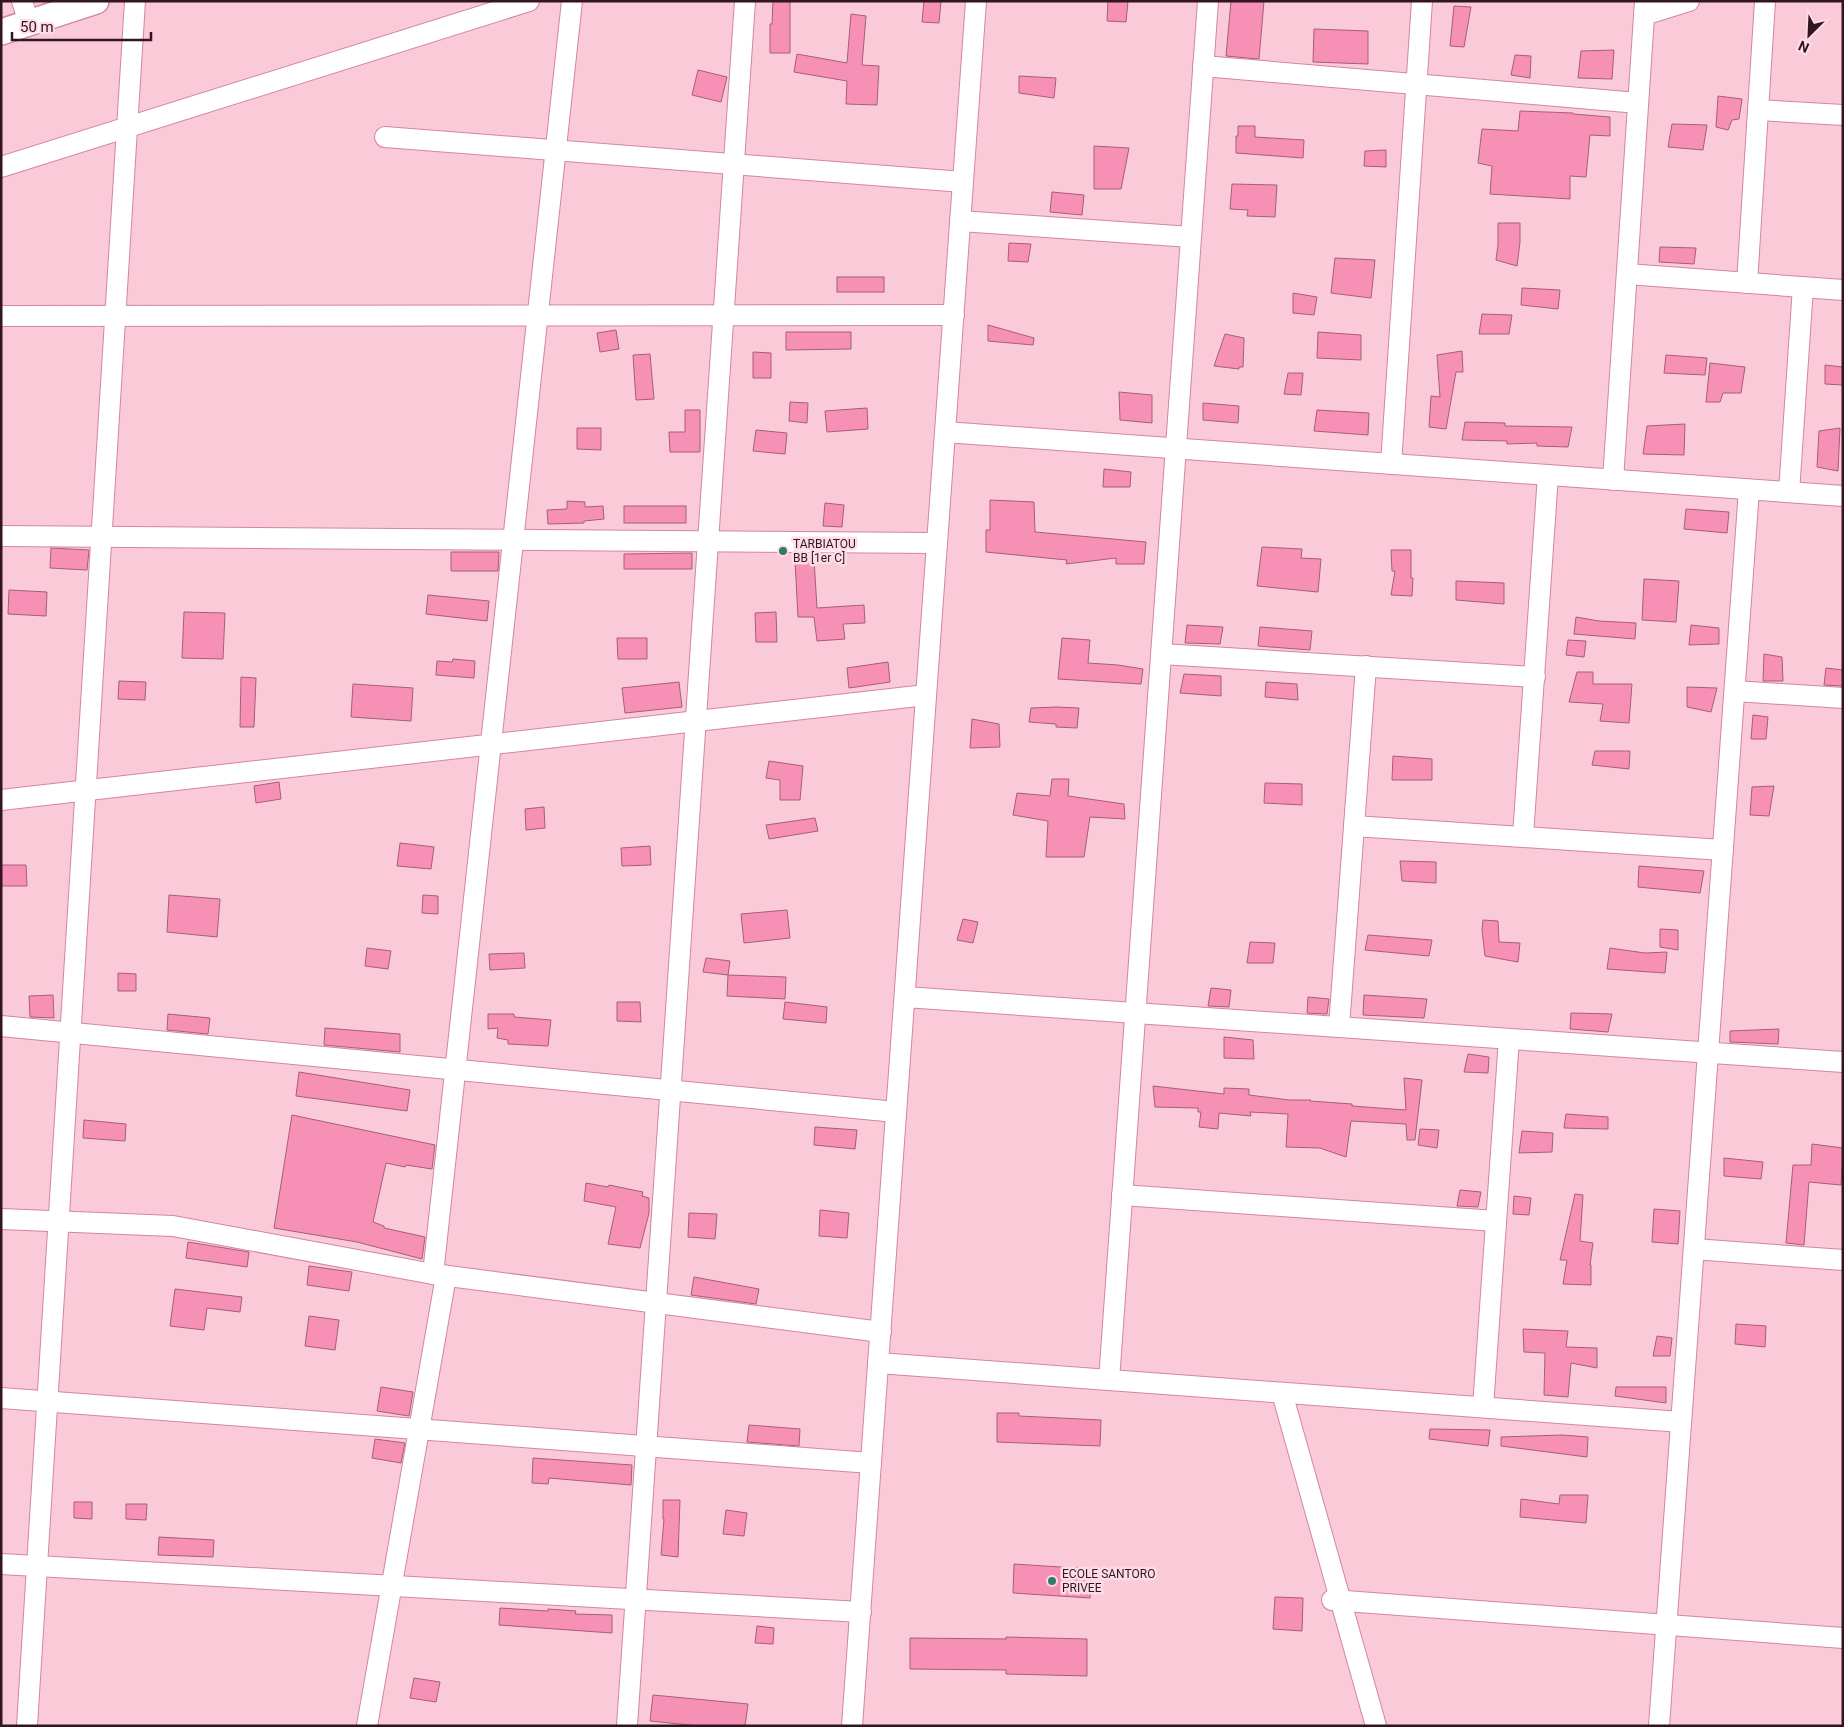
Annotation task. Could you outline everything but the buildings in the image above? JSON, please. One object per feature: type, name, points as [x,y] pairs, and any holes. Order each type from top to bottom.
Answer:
[{"type":"main road","points":[[1,32],[25,12],[96,1]]},
{"type":"street","points":[[27,1726],[135,1]]},
{"type":"street","points":[[1,167],[529,1]]},
{"type":"street","points":[[367,1726],[419,1429],[440,1275],[456,1070],[572,1]]},
{"type":"street","points":[[627,1726],[745,1]]},
{"type":"street","points":[[852,1726],[976,1]]},
{"type":"street","points":[[1109,1380],[1208,1]]},
{"type":"street","points":[[1391,464],[1422,1]]},
{"type":"street","points":[[1613,480],[1644,8],[1689,1]]},
{"type":"street","points":[[1747,283],[1765,1]]},
{"type":"street","points":[[1203,66],[1638,103]]},
{"type":"street","points":[[1758,110],[1843,115]]},
{"type":"street","points":[[385,137],[963,182]]},
{"type":"street","points":[[960,221],[1191,237]]},
{"type":"street","points":[[1627,274],[1843,290]]},
{"type":"street","points":[[1789,492],[1803,287]]},
{"type":"street","points":[[1,316],[954,315]]},
{"type":"street","points":[[945,432],[1843,496]]},
{"type":"street","points":[[1523,836],[1548,475]]},
{"type":"street","points":[[1659,1726],[1749,490]]},
{"type":"street","points":[[1,536],[937,543]]},
{"type":"street","points":[[1161,654],[1534,677]]},
{"type":"street","points":[[1339,1027],[1366,666]]},
{"type":"street","points":[[1734,691],[1843,698]]},
{"type":"street","points":[[1,800],[926,695]]},
{"type":"street","points":[[1354,826],[1723,850]]},
{"type":"street","points":[[905,997],[1843,1062]]},
{"type":"street","points":[[1,1026],[896,1112]]},
{"type":"street","points":[[1483,1407],[1509,1039]]},
{"type":"street","points":[[1122,1195],[1496,1221]]},
{"type":"street","points":[[1,1219],[173,1226],[440,1275],[881,1332]]},
{"type":"street","points":[[1694,1248],[1843,1260]]},
{"type":"street","points":[[878,1363],[1681,1422]]},
{"type":"street","points":[[1282,1392],[1336,1600],[1376,1726]]},
{"type":"street","points":[[1,1398],[871,1463]]},
{"type":"street","points":[[1,1564],[860,1612]]},
{"type":"street","points":[[1336,1600],[1843,1638]]},
{"type":"place","name":"TARBIATOU BB [1er C]","points":[[783,551]]},
{"type":"place","name":"ECOLE SANTORO PRIVEE","points":[[1052,1581]]}]
